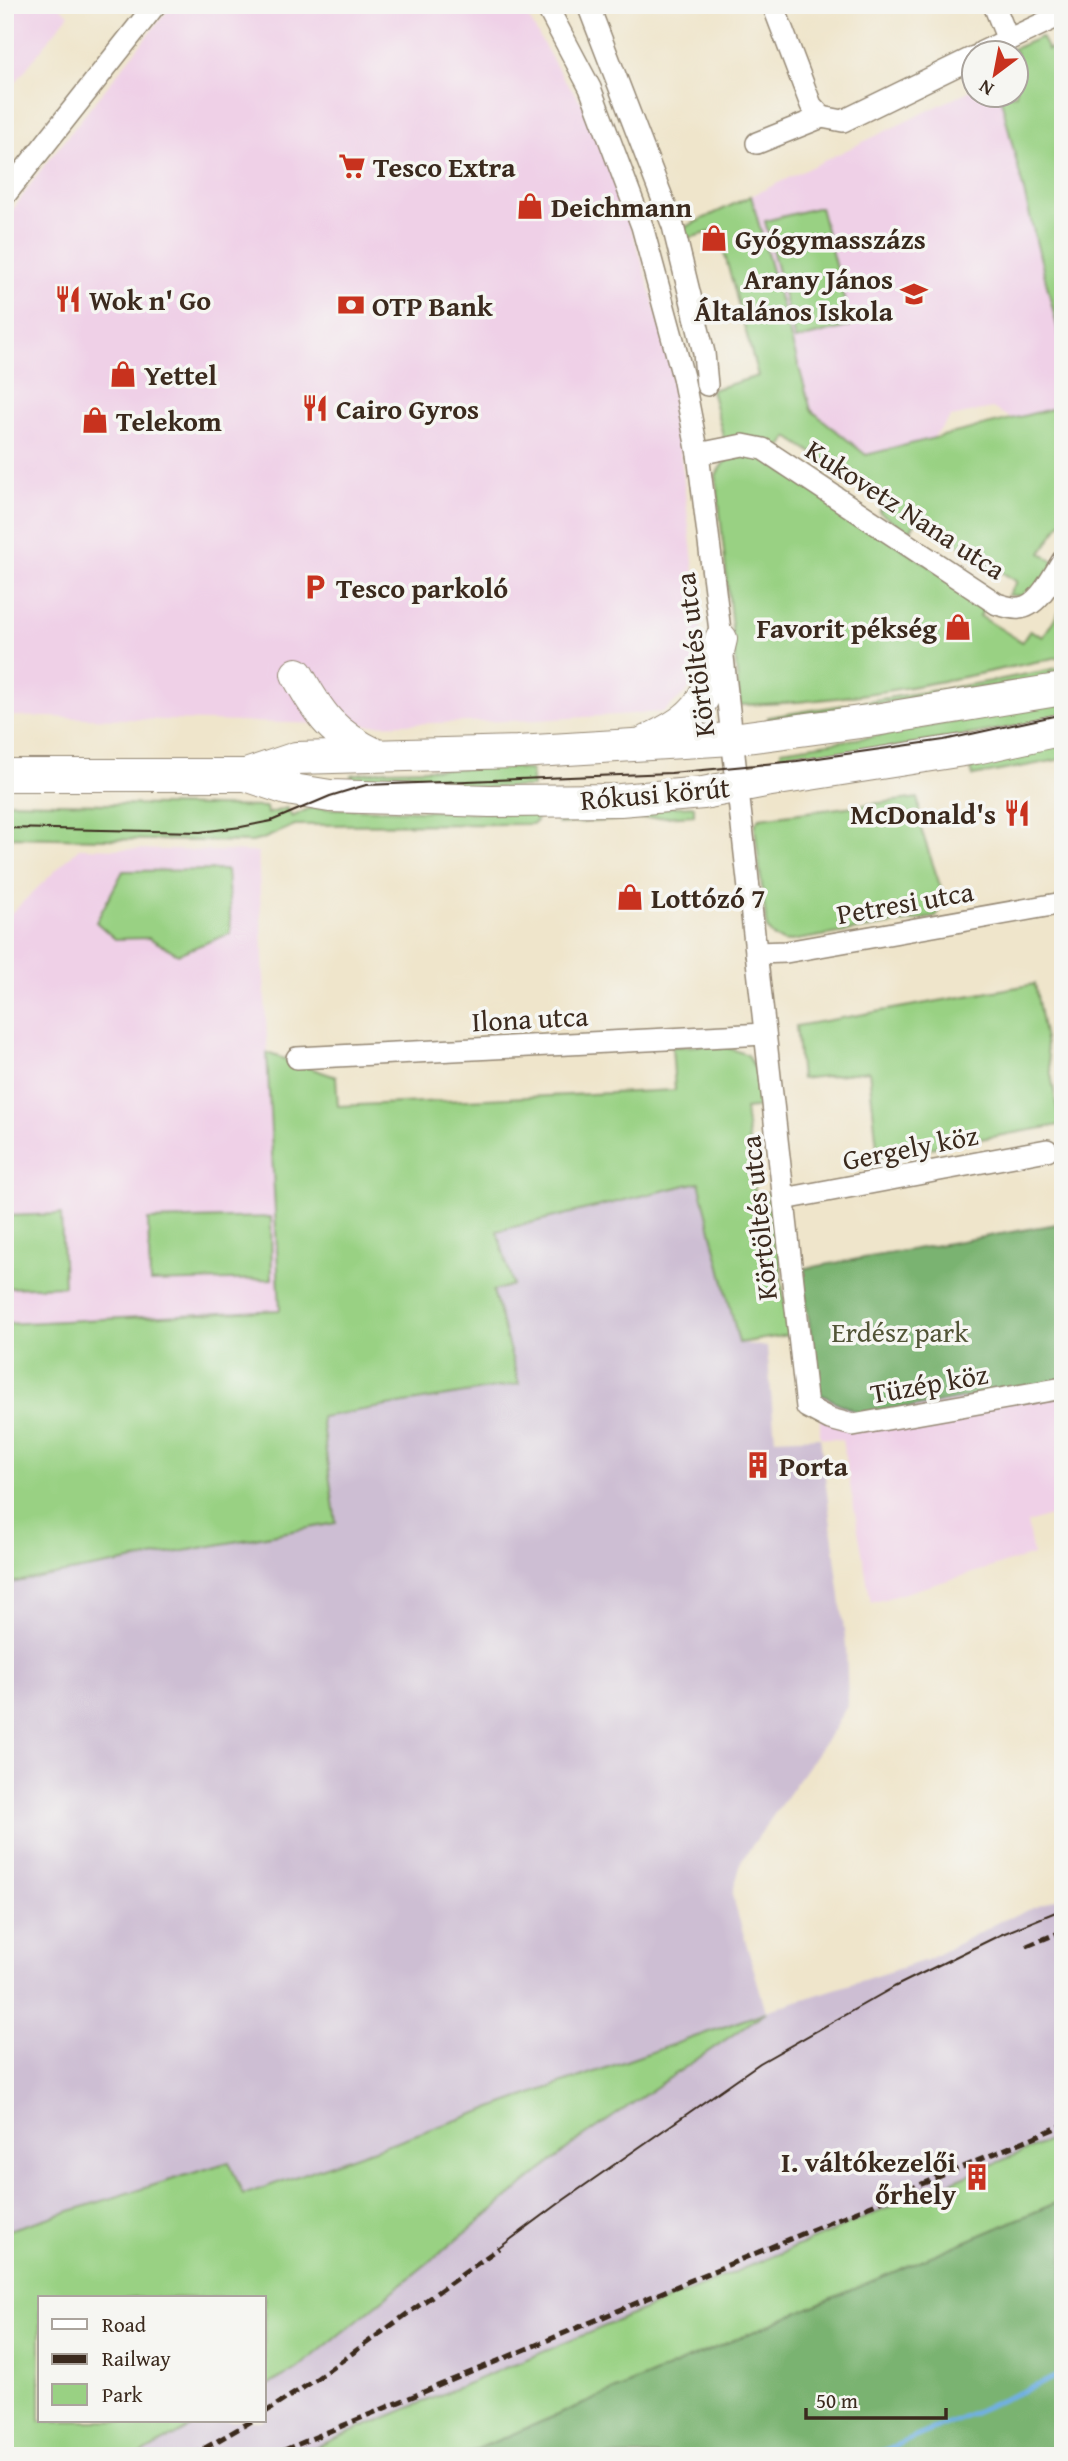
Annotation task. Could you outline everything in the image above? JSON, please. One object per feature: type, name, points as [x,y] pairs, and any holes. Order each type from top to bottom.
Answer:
[{"type":"main road","points":[[638,746],[673,728],[693,714],[703,702],[721,639]]},
{"type":"main road","points":[[298,674],[313,703],[334,730],[353,744],[377,756]]},
{"type":"main road","name":"Rókusi körút","points":[[5,775],[246,775],[296,758],[638,746],[732,739],[875,720],[1063,689]]},
{"type":"main road","name":"Rókusi körút","points":[[246,775],[287,789],[323,794],[415,800],[607,800],[703,793],[885,764],[1063,729]]},
{"type":"main road","points":[[296,758],[308,778],[323,794]]},
{"type":"street","points":[[5,195],[155,5]]},
{"type":"street","name":"Körtöltés utca","points":[[546,5],[590,88],[642,226],[683,377],[698,454],[807,1407]]},
{"type":"street","points":[[588,5],[673,226],[704,353],[707,385]]},
{"type":"street","points":[[773,5],[811,105],[822,117]]},
{"type":"street","points":[[995,5],[1007,38]]},
{"type":"street","points":[[1012,38],[1063,14]]},
{"type":"street","points":[[757,143],[822,117],[843,121],[960,64]]},
{"type":"street","name":"Kukovetz Nana utca","points":[[698,454],[743,445],[763,449],[997,604],[1016,609],[1027,607],[1037,598],[1063,560]]},
{"type":"street","name":"Petresi utca","points":[[757,953],[786,952],[1063,903]]},
{"type":"street","name":"Ilona utca","points":[[297,1058],[765,1034]]},
{"type":"street","name":"Gergely köz","points":[[784,1199],[1047,1150]]},
{"type":"street","name":"Tüzép köz","points":[[807,1407],[830,1419],[853,1424],[1063,1388]]},
{"type":"shaded area","points":[[5,5],[57,5],[69,14],[5,96]]},
{"type":"shaded area","points":[[172,5],[521,5],[563,78],[585,107],[614,176],[670,361],[705,667],[690,689],[663,712],[538,720],[369,725],[5,716],[5,221],[40,171]]},
{"type":"shaded area","name":"Arany János Általános Iskola","points":[[960,95],[960,108],[1003,108],[1063,350],[1063,406],[1011,418],[992,408],[951,417],[932,439],[866,455],[811,410],[751,196]]},
{"type":"shaded area","points":[[79,848],[258,852],[280,1311],[5,1324],[5,919]]},
{"type":"shaded area","points":[[699,1182],[739,1343],[767,1347],[775,1439],[820,1437],[846,1645],[848,1703],[834,1729],[742,1860],[732,1895],[766,2011],[929,1959],[1001,1921],[1063,1896],[1063,2135],[294,2456],[138,2456],[200,2422],[266,2422],[266,2386],[297,2369],[579,2140],[763,2013],[242,2196],[229,2162],[5,2231],[5,1584],[336,1523],[321,1417],[519,1384],[493,1291],[513,1285],[497,1231]]},
{"type":"shaded area","points":[[1063,1381],[1063,1512],[1027,1523],[1033,1555],[871,1603],[842,1440],[820,1437],[820,1394],[865,1416]]},
{"type":"green space","points":[[1041,37],[1048,50],[1063,42],[1063,350],[1003,108],[1030,108],[1030,42]]},
{"type":"green space","points":[[751,196],[811,410],[866,455],[1063,406],[1063,519],[1041,553],[1055,562],[1032,596],[1008,595],[1017,582],[918,519],[909,532],[879,512],[886,501],[788,437],[780,448],[724,439],[711,390],[758,376],[718,230],[685,239],[681,229]]},
{"type":"green space","points":[[820,207],[851,326],[795,340],[765,221]]},
{"type":"green space","points":[[757,455],[987,603],[980,616],[1022,642],[1030,630],[1043,637],[1063,605],[1063,656],[862,695],[740,705],[716,475],[732,457]]},
{"type":"green space","points":[[1063,667],[1063,676],[768,720],[768,717]]},
{"type":"green space","points":[[1063,701],[1063,719],[781,766],[781,750],[876,736]]},
{"type":"green space","points":[[1063,739],[1063,759],[973,776],[970,767],[1018,750]]},
{"type":"green space","points":[[517,767],[531,770],[533,787],[409,788],[409,780],[353,786],[351,775],[385,770]]},
{"type":"green space","points":[[918,798],[921,829],[944,897],[936,917],[785,942],[774,937],[767,929],[755,829],[760,818]]},
{"type":"green space","points":[[5,802],[266,807],[267,814],[287,808],[292,817],[310,808],[538,814],[536,822],[532,824],[295,825],[252,842],[5,837]]},
{"type":"green space","points":[[694,806],[694,815],[558,824],[556,813]]},
{"type":"green space","points":[[227,870],[231,933],[178,954],[149,938],[115,939],[96,922],[123,871]]},
{"type":"green space","points":[[1035,984],[1060,1125],[878,1157],[869,1071],[801,1079],[796,1026]]},
{"type":"green space","points":[[720,1045],[748,1055],[773,1106],[745,1109],[755,1194],[783,1192],[781,1277],[789,1335],[739,1343],[699,1182],[497,1231],[513,1285],[493,1291],[519,1384],[321,1417],[336,1523],[5,1584],[5,1324],[280,1310],[267,1053],[336,1077],[338,1106],[675,1090],[672,1047]]},
{"type":"green space","points":[[61,1214],[64,1286],[5,1288],[5,1216]]},
{"type":"green space","points":[[271,1217],[272,1279],[150,1282],[148,1220]]},
{"type":"green space","name":"Erdész park","points":[[1063,1223],[1063,1381],[864,1416],[820,1394],[801,1269]]},
{"type":"green space","points":[[766,2012],[579,2140],[297,2369],[266,2386],[266,2296],[38,2296],[38,2422],[200,2422],[138,2456],[5,2456],[5,2231],[229,2162],[243,2195]]},
{"type":"green space","points":[[1063,2135],[1063,2200],[461,2456],[294,2456]]},
{"type":"green space","points":[[1063,2200],[1063,2456],[461,2456]]},
{"type":"waterway","points":[[871,2456],[1063,2374]]},
{"type":"tram line","points":[[5,828],[200,832],[271,821],[330,796],[366,785],[671,773],[797,761],[944,740],[1063,714]]},
{"type":"tram line","points":[[499,2248],[760,2063],[894,1987],[1000,1935],[1063,1909]]},
{"type":"railway","points":[[1027,1946],[1063,1931]]},
{"type":"railway","points":[[270,2456],[1063,2125]]},
{"type":"railway","points":[[266,2412],[315,2380],[499,2248]]},
{"type":"railway","points":[[191,2456],[250,2422]]},
{"type":"place","name":"Tesco Extra","points":[[352,166]]},
{"type":"place","name":"Deichmann","points":[[530,206]]},
{"type":"place","name":"Gyógymasszázs","points":[[714,238]]},
{"type":"place","name":"Arany János Általános Iskola","points":[[914,294]]},
{"type":"place","name":"Wok n' Go","points":[[68,299]]},
{"type":"place","name":"OTP Bank","points":[[351,305]]},
{"type":"place","name":"Yettel","points":[[123,374]]},
{"type":"place","name":"Cairo Gyros","points":[[315,408]]},
{"type":"place","name":"Telekom","points":[[95,420]]},
{"type":"place","name":"Tesco parkoló","points":[[315,587]]},
{"type":"place","name":"Favorit pékség","points":[[958,627]]},
{"type":"place","name":"McDonald's","points":[[1017,813]]},
{"type":"place","name":"Lottózó 7","points":[[630,897]]},
{"type":"place","name":"Porta","points":[[758,1465]]},
{"type":"place","name":"I. váltókezelői őrhely","points":[[977,2177]]}]
